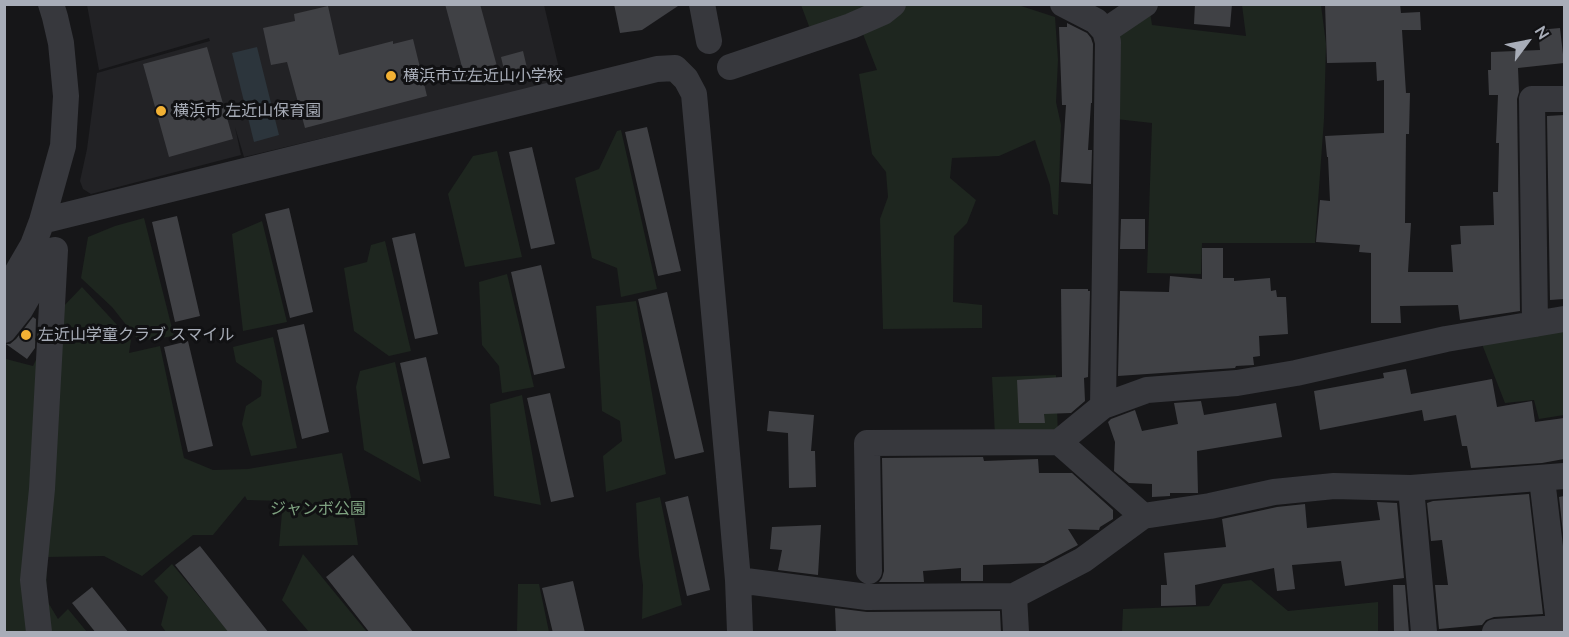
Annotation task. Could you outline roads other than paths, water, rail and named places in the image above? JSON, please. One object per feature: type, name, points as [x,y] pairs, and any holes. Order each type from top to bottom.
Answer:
[{"type":"street","points":[[4,295],[33,244],[42,221],[63,146],[66,96],[61,43],[51,4]]},
{"type":"street","points":[[702,4],[709,41]]},
{"type":"street","points":[[730,67],[851,26],[883,12],[893,4]]},
{"type":"street","points":[[1063,4],[1096,21],[1104,31],[1108,42],[1103,406]]},
{"type":"street","points":[[1104,31],[1145,4]]},
{"type":"street","points":[[42,221],[657,69],[675,68],[686,79],[694,94],[738,580],[740,633]]},
{"type":"street","points":[[1535,324],[1532,99],[1564,99]]},
{"type":"street","points":[[4,330],[20,310],[55,250],[69,214]]},
{"type":"street","points":[[39,633],[33,580],[42,489],[55,250]]},
{"type":"street","points":[[869,571],[867,443],[1059,442],[1103,406],[1147,390],[1237,383],[1296,373],[1446,339],[1564,319]]},
{"type":"street","points":[[1059,442],[1143,516]]},
{"type":"street","points":[[738,580],[867,597],[1014,596],[1083,560],[1143,516],[1210,506],[1274,492],[1334,486],[1411,488],[1553,477],[1560,630],[1495,633]]},
{"type":"street","points":[[1411,488],[1424,633]]},
{"type":"street","points":[[1014,596],[1016,633]]},
{"type":"place","name":"横浜市立左近山小学校","points":[[391,76]]},
{"type":"place","name":"横浜市 左近山保育園","points":[[161,111]]},
{"type":"place","name":"左近山学童クラブ スマイル","points":[[26,335]]},
{"type":"park label","name":"ジャンボ公園","points":[[318,509]]}]
